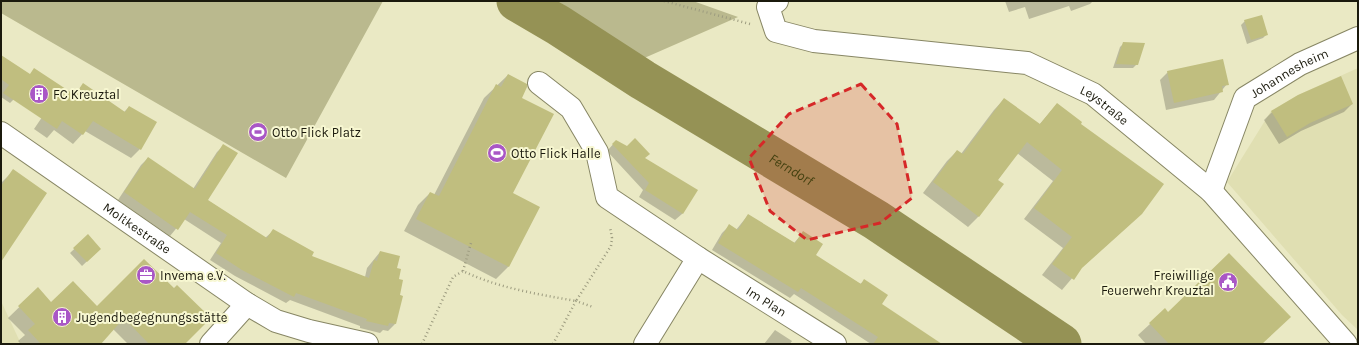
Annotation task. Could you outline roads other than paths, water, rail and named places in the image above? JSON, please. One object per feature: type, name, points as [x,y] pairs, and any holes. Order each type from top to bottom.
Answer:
[{"type":"street","name":"Leystraße","points":[[777,1],[768,7],[776,31],[814,41],[1027,63],[1093,94],[1211,191],[1346,344]]},
{"type":"street","name":"Johannesheim","points":[[1211,191],[1245,98],[1300,64],[1358,38]]},
{"type":"street","name":"Im Plan","points":[[539,83],[571,108],[597,152],[608,197],[698,258],[835,344]]},
{"type":"street","name":"Moltkestraße","points":[[1,133],[247,304],[276,321],[310,331],[367,344]]},
{"type":"street","points":[[645,344],[698,258]]},
{"type":"street","points":[[211,344],[247,304]]},
{"type":"waterway","name":"Ferndorf","points":[[517,1],[558,25],[643,80],[876,220],[1061,344]]},
{"type":"place","name":"FC Kreuztal","points":[[39,94]]},
{"type":"place","name":"Otto Flick Platz","points":[[258,132]]},
{"type":"place","name":"Otto Flick Halle","points":[[497,153]]},
{"type":"place","name":"Invema e.V.","points":[[146,275]]},
{"type":"place","name":"Freiwillige Feuerwehr Kreuztal","points":[[1228,282]]},
{"type":"place","name":"Jugendbegegnungsstätte","points":[[62,317]]}]
